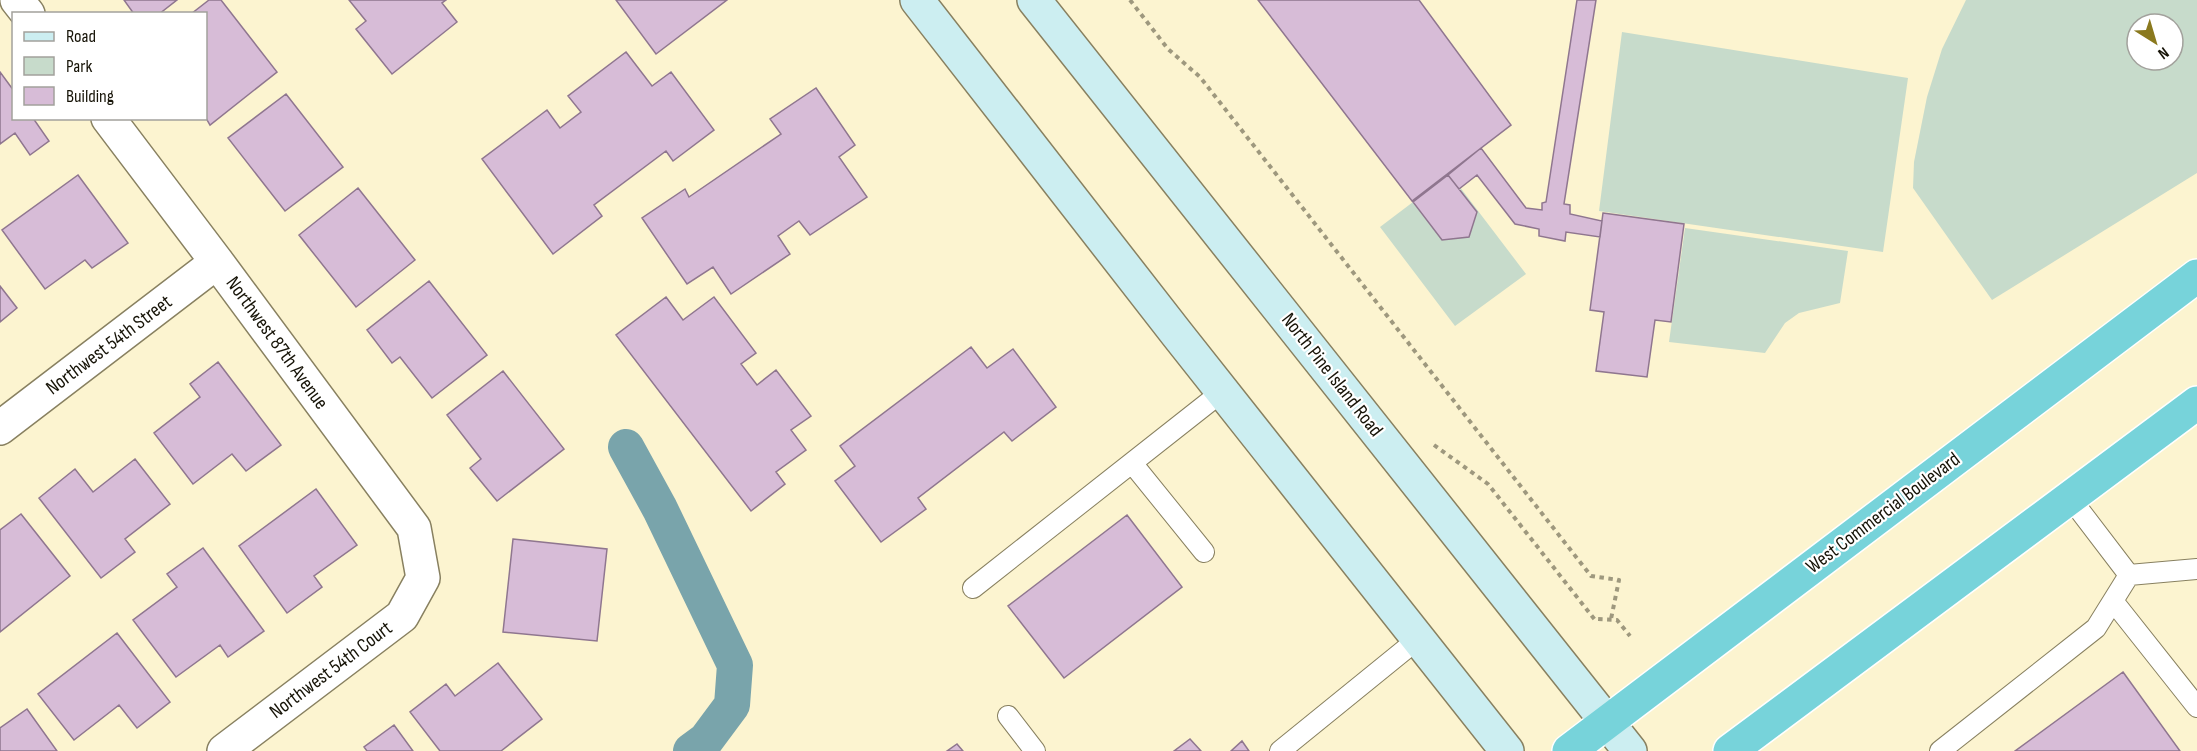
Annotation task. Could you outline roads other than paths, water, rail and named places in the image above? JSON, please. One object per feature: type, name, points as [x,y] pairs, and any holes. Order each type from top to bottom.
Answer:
[{"type":"highway","name":"West Commercial Boulevard","points":[[1569,751],[2197,276]]},
{"type":"highway","points":[[1730,751],[2197,403]]},
{"type":"main road","points":[[917,0],[1507,751]]},
{"type":"main road","name":"North Pine Island Road","points":[[1034,0],[1630,751]]},
{"type":"street","points":[[17,0],[26,12]]},
{"type":"street","name":"Northwest 87th Avenue","points":[[110,120],[414,528],[423,578]]},
{"type":"street","name":"Northwest 54th Street","points":[[0,428],[217,262]]},
{"type":"street","name":"Northwest 54th Court","points":[[224,751],[402,616],[423,578]]},
{"type":"lane","points":[[973,588],[1223,391]]},
{"type":"lane","points":[[1132,464],[1204,552]]},
{"type":"lane","points":[[2071,499],[2129,575]]},
{"type":"lane","points":[[2129,575],[2197,568]]},
{"type":"lane","points":[[1940,751],[2096,628],[2129,575]]},
{"type":"lane","points":[[2113,601],[2197,707]]},
{"type":"lane","points":[[1280,751],[1418,639]]},
{"type":"lane","points":[[1008,716],[1035,751]]},
{"type":"waterway","points":[[626,447],[660,509],[735,665],[732,705],[706,740],[691,751]]}]
